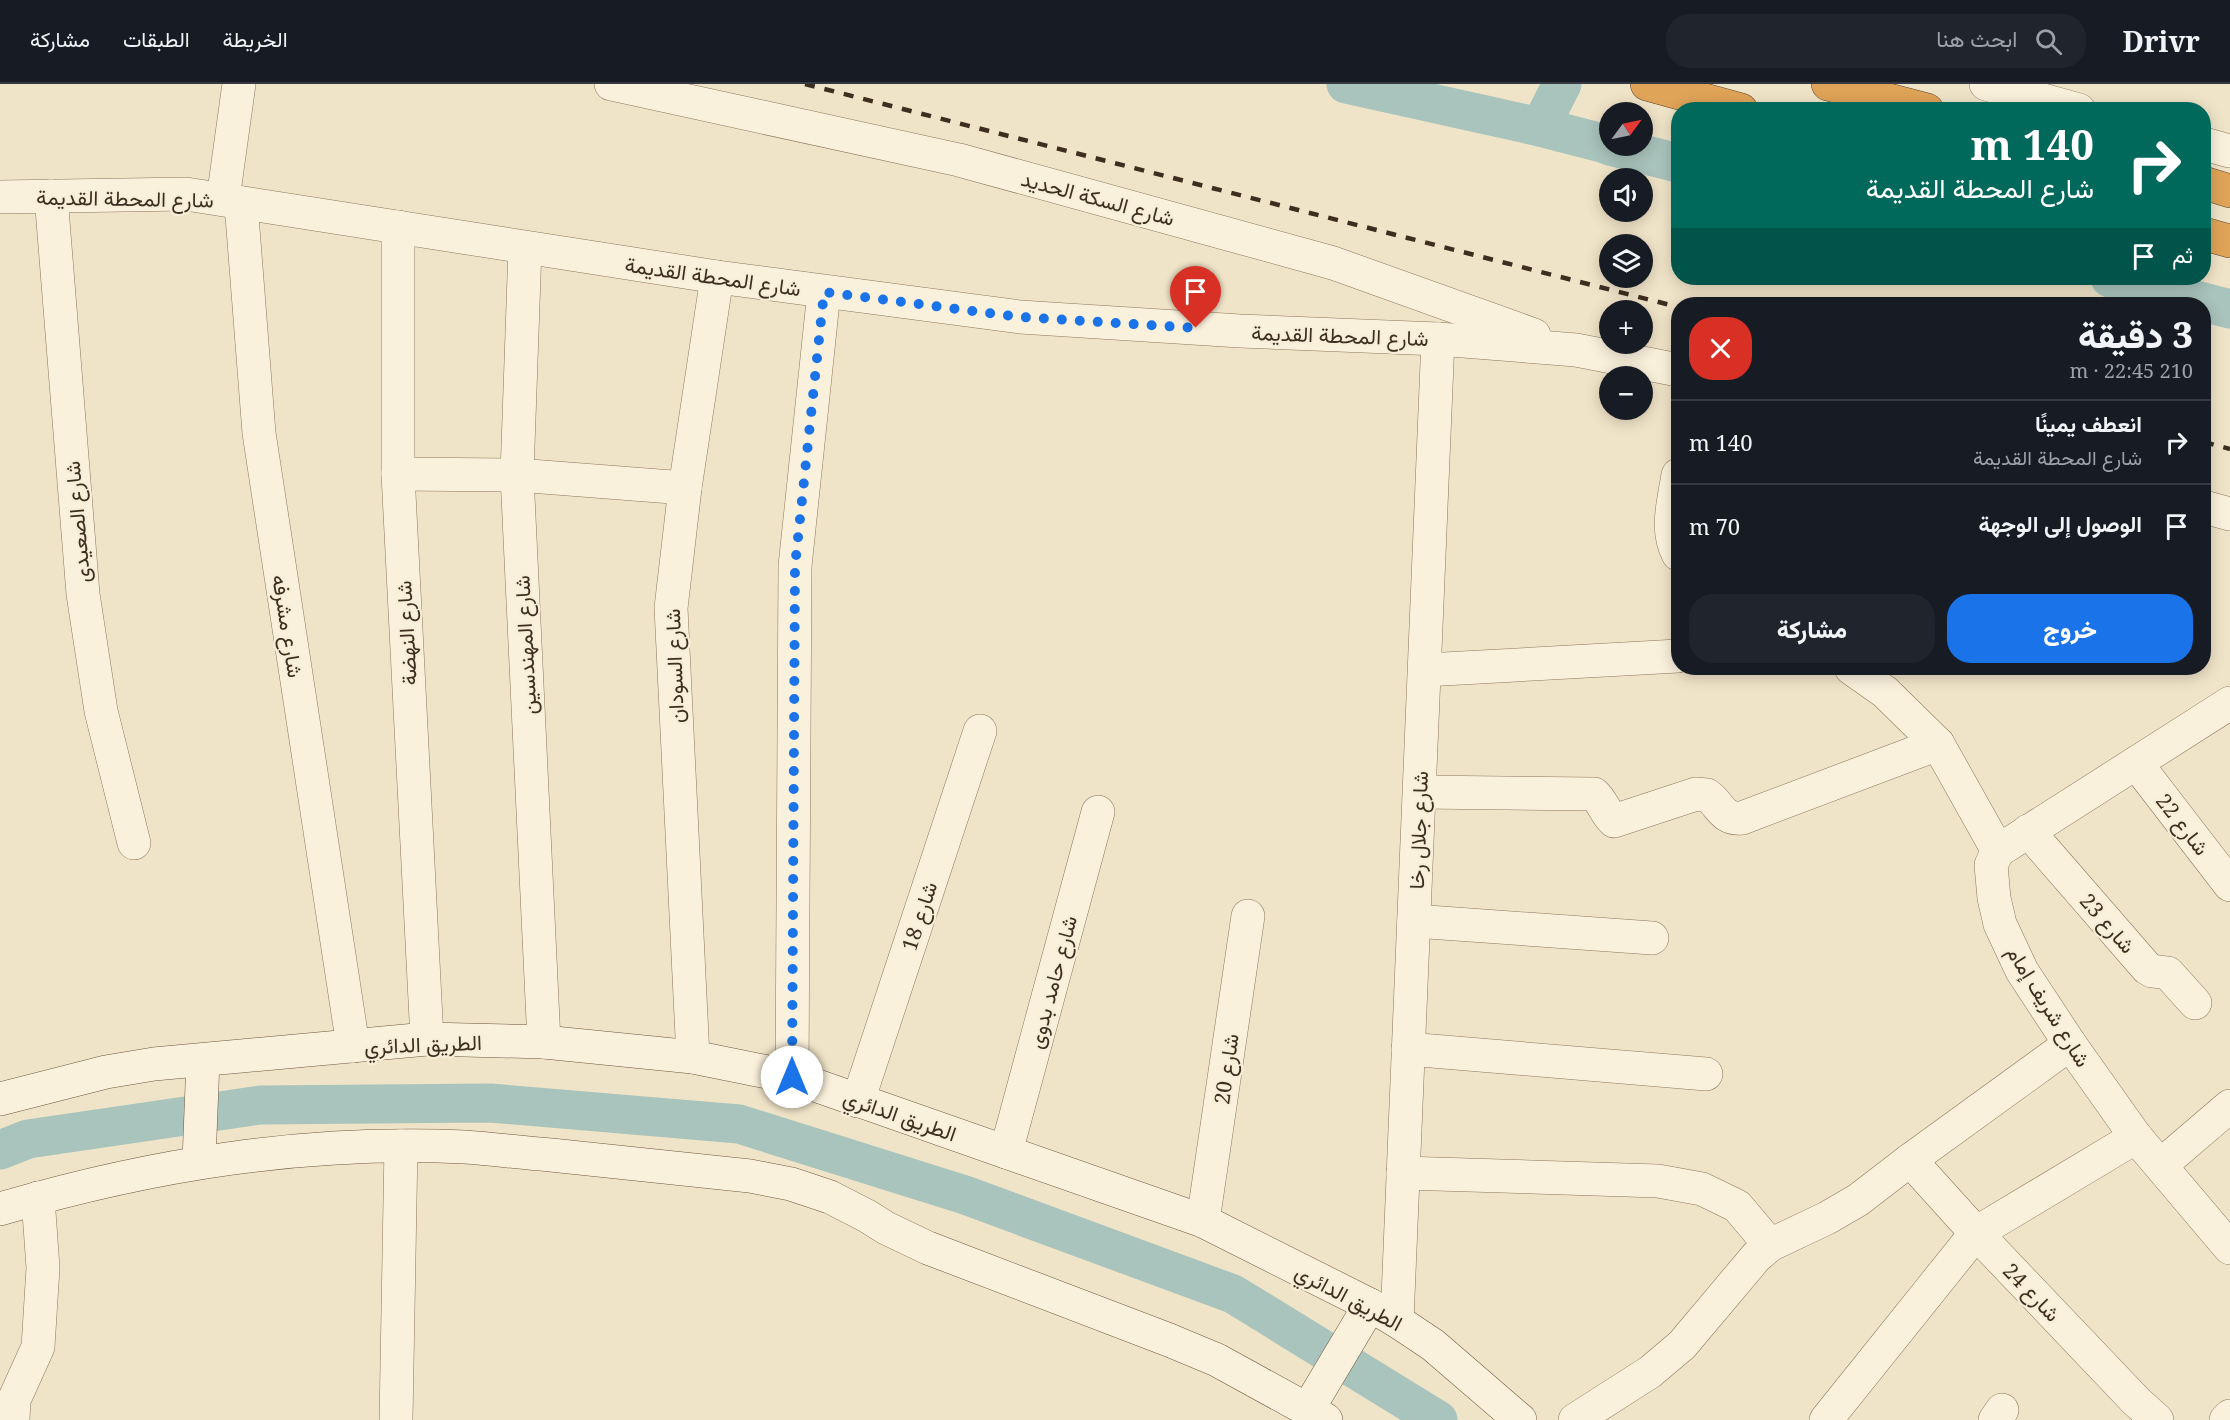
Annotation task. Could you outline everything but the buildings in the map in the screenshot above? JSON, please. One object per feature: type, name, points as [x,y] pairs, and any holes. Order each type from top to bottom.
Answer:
[{"type":"highway","points":[[1647,84],[1712,102]]},
{"type":"highway","points":[[1828,84],[1897,102]]},
{"type":"highway","points":[[2211,185],[2230,191]]},
{"type":"highway","points":[[2211,236],[2230,241]]},
{"type":"street","name":"شارع مشرفه","points":[[239,84],[232,201],[258,433],[353,1047]]},
{"type":"street","name":"شارع السكة الحديد","points":[[611,84],[959,160],[1333,263],[1575,350]]},
{"type":"street","points":[[1986,84],[2050,102]]},
{"type":"street","points":[[2211,146],[2230,151]]},
{"type":"street","name":"شارع المحطة القديمة","points":[[0,197],[186,194],[717,277],[1020,317],[1240,331],[1438,339],[1575,350],[1671,369]]},
{"type":"street","name":"شارع الصعيدى","points":[[51,196],[82,594],[101,711],[134,843]]},
{"type":"street","name":"شارع النهضة","points":[[398,227],[398,474],[427,1039]]},
{"type":"street","name":"شارع المهندسين","points":[[525,248],[517,475],[544,1042]]},
{"type":"street","name":"شارع السودان","points":[[693,1057],[671,625],[685,488],[717,277]]},
{"type":"street","points":[[792,1077],[794,573],[824,292]]},
{"type":"street","name":"شارع جلال رخا","points":[[1384,1313],[1403,1173],[1438,339]]},
{"type":"street","points":[[398,474],[517,475],[685,488]]},
{"type":"street","points":[[2211,509],[2230,514]]},
{"type":"street","points":[[1425,670],[1671,656]]},
{"type":"street","points":[[1861,675],[1885,692],[1938,744],[1998,851],[2230,703]]},
{"type":"street","name":"شارع 18","points":[[858,1101],[980,731]]},
{"type":"street","points":[[1420,792],[1594,794],[1601,800],[1607,815],[1614,821],[1696,794],[1707,795],[1724,814],[1733,819],[1742,818],[1938,744]]},
{"type":"street","name":"شارع 22","points":[[2136,763],[2230,885]]},
{"type":"street","name":"شارع حامد بدوى","points":[[1006,1152],[1098,812]]},
{"type":"street","name":"شارع 23","points":[[2028,831],[2147,968],[2168,973],[2195,1004]]},
{"type":"street","name":"شارع شريف إمام","points":[[1998,851],[1991,865],[1994,898],[2000,924],[2022,971],[2136,1137],[2224,1227]]},
{"type":"street","name":"شارع 20","points":[[1203,1221],[1248,916]]},
{"type":"street","points":[[1414,921],[1652,938]]},
{"type":"street","name":"الطريق الدائري","points":[[0,1099],[106,1072],[154,1064],[427,1039],[544,1042],[693,1057],[792,1077],[1203,1221],[1384,1313],[1433,1345],[1520,1420]]},
{"type":"street","points":[[1575,1420],[1668,1358],[1750,1263],[1770,1245],[1827,1218],[1858,1200],[2070,1044]]},
{"type":"street","points":[[1408,1049],[1706,1074]]},
{"type":"street","points":[[199,1161],[203,1060]]},
{"type":"street","points":[[2161,1165],[2230,1106]]},
{"type":"street","points":[[1826,1420],[1976,1233],[2136,1137]]},
{"type":"street","points":[[396,1420],[401,1146]]},
{"type":"street","points":[[0,1209],[118,1177],[199,1161],[288,1150],[401,1146],[467,1147],[750,1176],[790,1184],[830,1197],[928,1248],[1217,1360],[1317,1415],[1384,1313]]},
{"type":"street","name":"شارع 24","points":[[1910,1160],[1976,1233],[2157,1420]]},
{"type":"street","points":[[1403,1173],[1658,1181],[1702,1189],[1737,1206],[1770,1245]]},
{"type":"street","points":[[13,1420],[14,1400],[38,1347],[43,1268],[38,1198]]},
{"type":"street","points":[[2226,1420],[2230,1416]]},
{"type":"waterway","points":[[1346,84],[1599,142]]},
{"type":"waterway","points":[[1540,127],[1562,84]]},
{"type":"waterway","points":[[1650,156],[1671,161]]},
{"type":"waterway","points":[[2137,285],[2184,297]]},
{"type":"waterway","points":[[2211,304],[2230,309]]},
{"type":"waterway","points":[[0,1150],[28,1139],[260,1105],[490,1103],[739,1124],[965,1195],[1233,1294],[1438,1420]]},
{"type":"railway","points":[[805,84],[1671,305]]},
{"type":"railway","points":[[2211,444],[2230,449]]},
{"type":"route","points":[[792,1077],[795,566],[824,292],[1020,317],[1196,328]]}]
